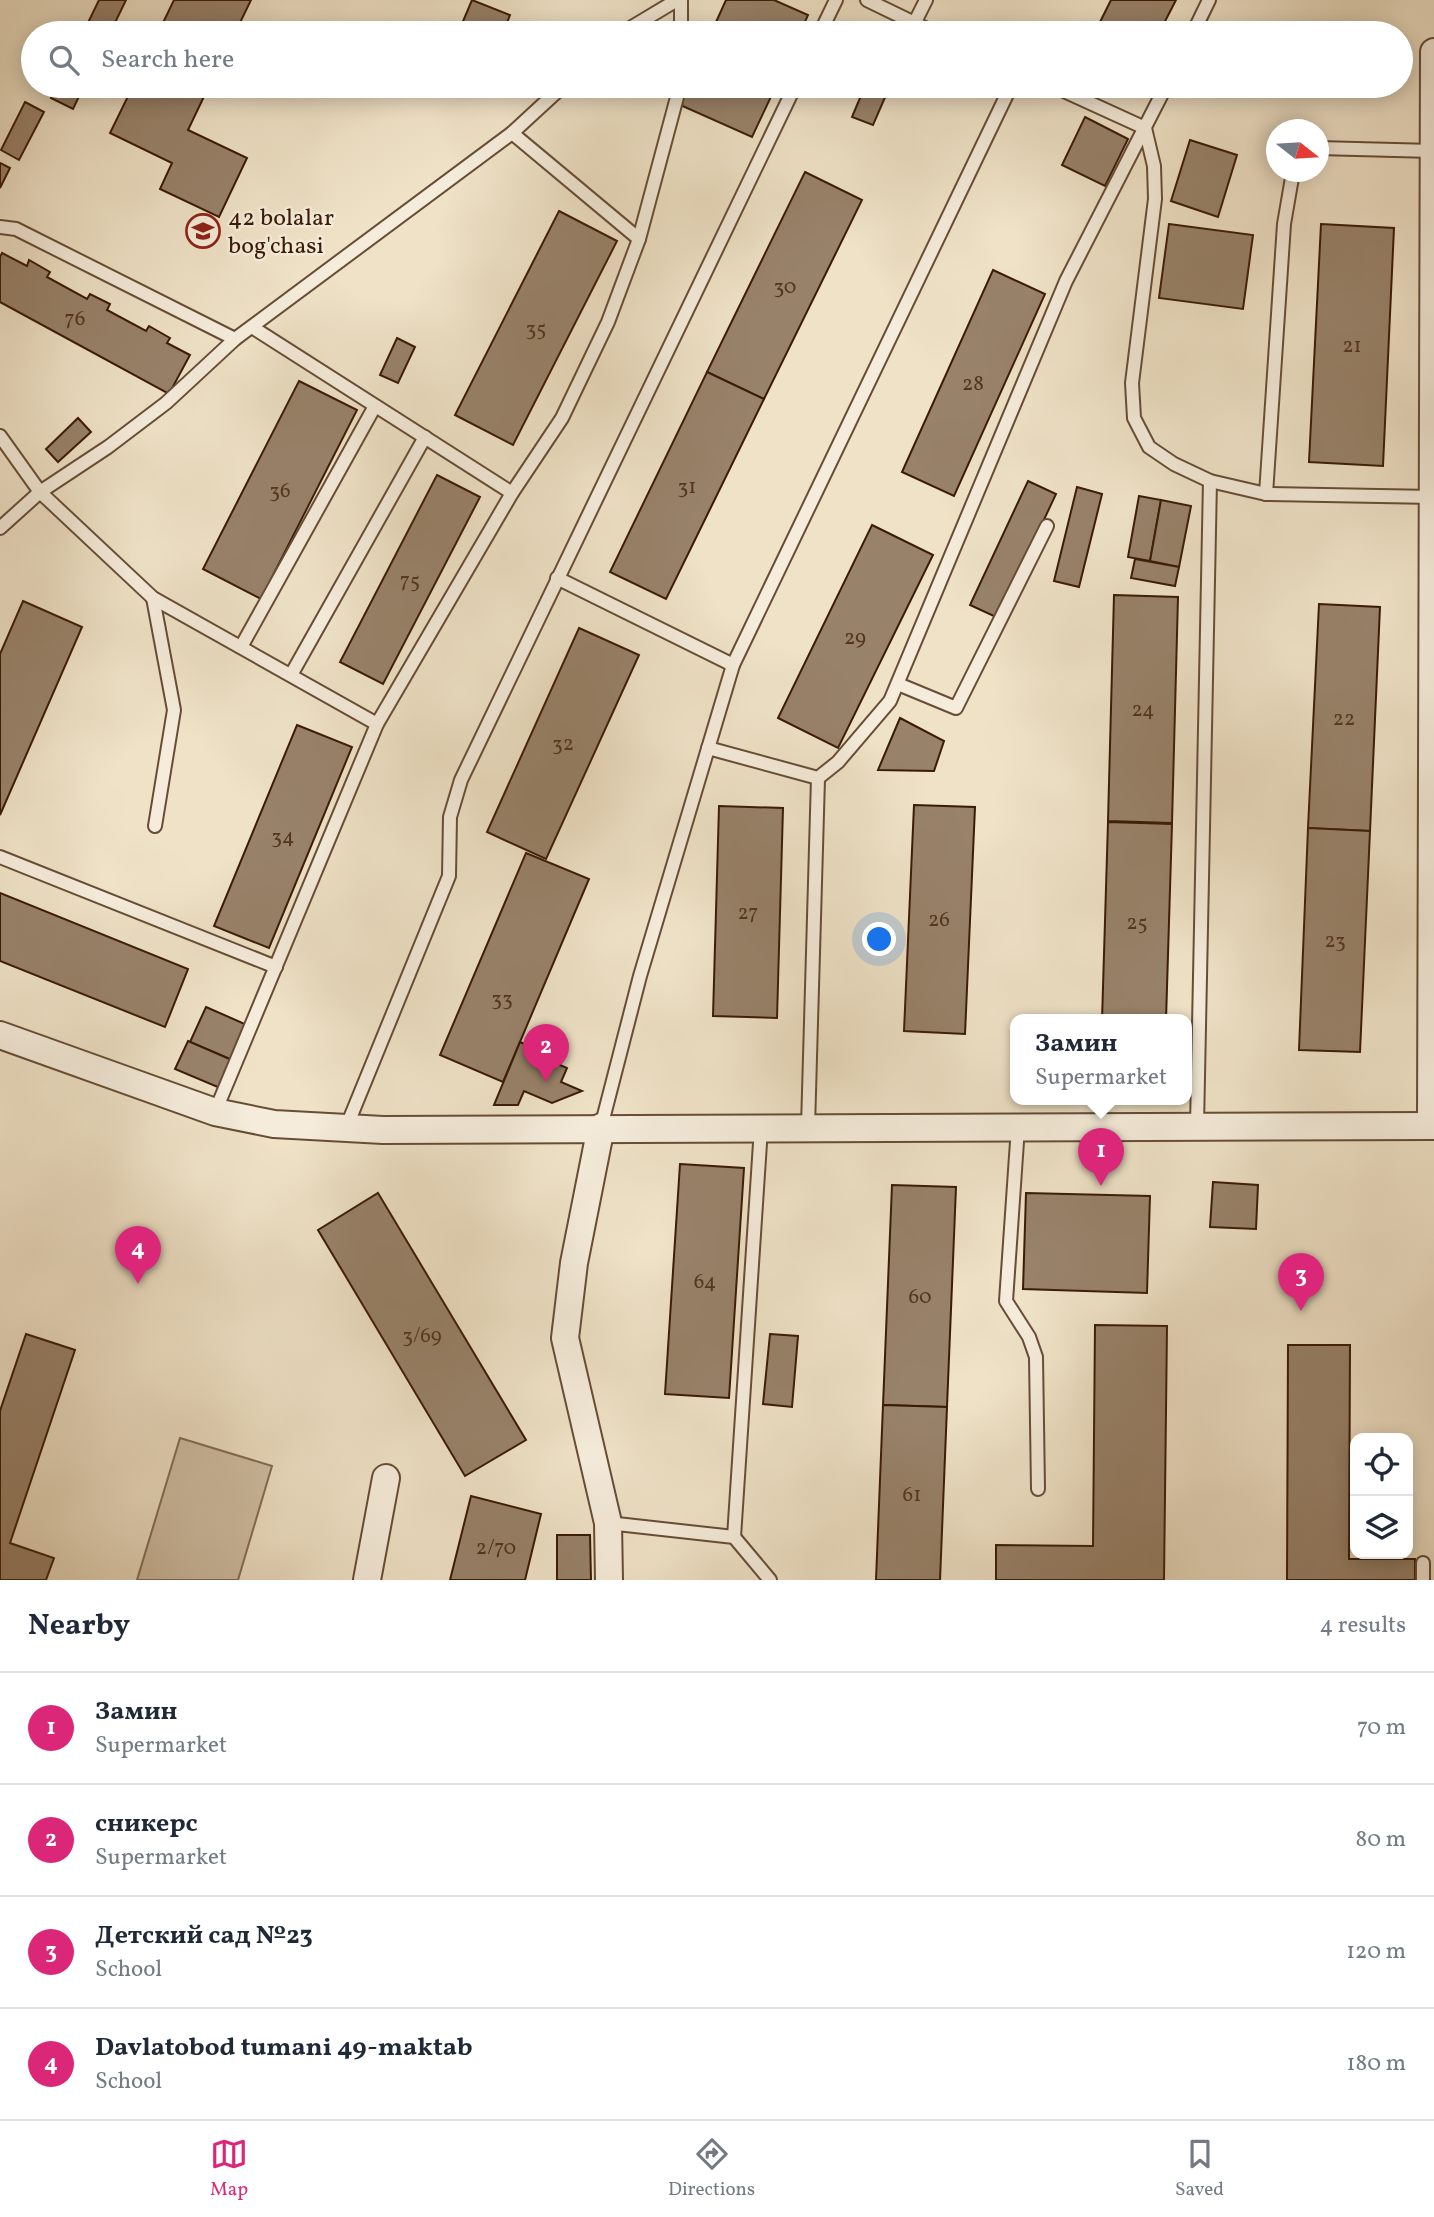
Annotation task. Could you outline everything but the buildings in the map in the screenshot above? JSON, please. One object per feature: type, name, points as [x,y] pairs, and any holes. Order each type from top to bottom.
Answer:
[{"type":"street","points":[[0,1035],[215,1112],[274,1124],[383,1130],[601,1127],[1433,1126],[1434,52]]},
{"type":"street","points":[[601,1127],[574,1263],[565,1338],[608,1523],[610,1580]]},
{"type":"street","points":[[367,1580],[386,1478]]},
{"type":"lane","points":[[643,21],[679,0],[680,21]]},
{"type":"lane","points":[[826,21],[836,0]]},
{"type":"lane","points":[[867,0],[908,21]]},
{"type":"lane","points":[[916,21],[926,0]]},
{"type":"lane","points":[[1198,21],[1209,0]]},
{"type":"lane","points":[[0,528],[40,492],[108,447],[166,403],[235,339],[512,132],[550,98]]},
{"type":"lane","points":[[215,1112],[377,724],[512,493],[562,418],[608,322],[639,239],[677,98]]},
{"type":"lane","points":[[346,1128],[449,876],[450,817],[461,780],[789,98]]},
{"type":"lane","points":[[601,1127],[640,976],[733,665],[1005,98]]},
{"type":"lane","points":[[1079,98],[1145,128]]},
{"type":"lane","points":[[808,1127],[818,778],[838,762],[890,701],[1066,281],[1160,98]]},
{"type":"lane","points":[[1145,128],[1154,166],[1156,199],[1132,383],[1134,418],[1149,447],[1174,464],[1210,481],[1266,494],[1433,497]]},
{"type":"lane","points":[[512,132],[639,239]]},
{"type":"lane","points":[[1329,149],[1433,161]]},
{"type":"lane","points":[[1266,494],[1284,223],[1291,182]]},
{"type":"lane","points":[[0,227],[16,229],[235,339]]},
{"type":"lane","points":[[251,327],[512,493]]},
{"type":"lane","points":[[241,647],[375,405]]},
{"type":"lane","points":[[0,436],[40,492],[153,598],[377,724]]},
{"type":"lane","points":[[292,675],[425,437]]},
{"type":"lane","points":[[1197,1126],[1210,481]]},
{"type":"lane","points":[[898,684],[956,708],[1047,526]]},
{"type":"lane","points":[[557,578],[733,665]]},
{"type":"lane","points":[[153,598],[174,710],[155,826]]},
{"type":"lane","points":[[708,748],[818,778]]},
{"type":"lane","points":[[0,858],[276,967]]},
{"type":"lane","points":[[1017,1127],[1006,1301],[1029,1337],[1036,1357],[1038,1489]]},
{"type":"lane","points":[[761,1128],[734,1537],[769,1580]]},
{"type":"lane","points":[[608,1523],[734,1537]]},
{"type":"lane","points":[[1423,1563],[1423,1580]]},
{"type":"shaded area","points":[[180,1438],[272,1466],[238,1580],[137,1580]]},
{"type":"place","name":"42 bolalar bog'chasi","points":[[203,231]]},
{"type":"place","name":"сникерс","points":[[546,1082]]},
{"type":"place","name":"Замин","points":[[1101,1186]]},
{"type":"place","name":"Davlatobod tumani 49-maktab","points":[[138,1284]]},
{"type":"place","name":"Детский сад №23","points":[[1301,1311]]}]
